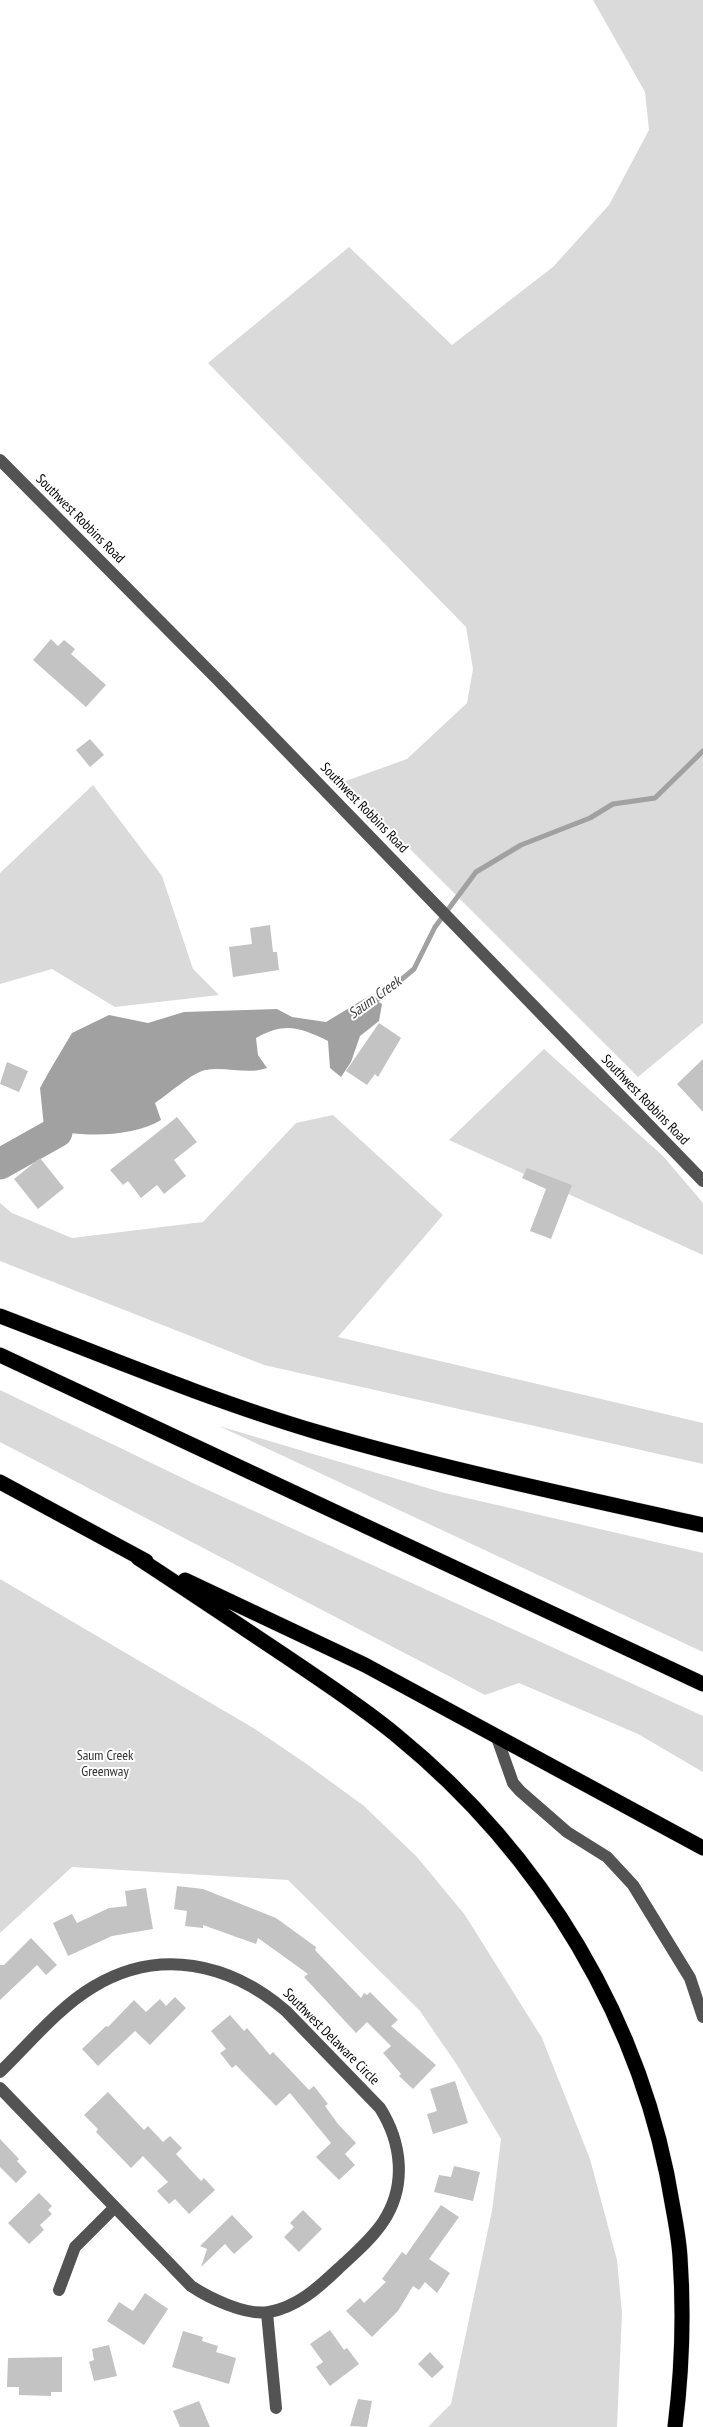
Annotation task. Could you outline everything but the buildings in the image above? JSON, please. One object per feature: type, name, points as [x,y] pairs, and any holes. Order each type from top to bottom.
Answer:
[{"type":"highway","points":[[0,1316],[210,1398],[316,1431],[434,1464],[703,1525]]},
{"type":"highway","points":[[0,1355],[703,1684]]},
{"type":"highway","points":[[0,1482],[138,1558],[365,1665],[703,1848]]},
{"type":"highway","points":[[138,1558],[345,1696],[396,1735],[443,1776],[491,1825],[528,1869],[567,1926],[595,1974],[642,2081],[668,2176],[680,2255],[682,2308],[682,2356],[676,2427]]},
{"type":"street","name":"Southwest Robbins Road","points":[[0,460],[466,935],[703,1181]]},
{"type":"street","points":[[496,1735],[513,1783],[568,1832],[606,1857],[620,1869],[633,1885],[690,1978],[703,2017]]},
{"type":"street","name":"Southwest Delaware Circle","points":[[0,2072],[71,2003],[92,1987],[140,1968],[162,1964],[206,1967],[252,1986],[286,2011],[380,2108],[395,2138],[400,2170],[392,2204],[384,2222],[371,2238],[315,2291],[295,2303],[267,2313],[236,2308],[211,2299],[198,2290],[114,2208],[0,2088]]},
{"type":"street","points":[[690,1978],[703,1986]]},
{"type":"street","points":[[58,2290],[75,2248],[114,2208]]},
{"type":"street","points":[[267,2313],[276,2408]]},
{"type":"green space","points":[[593,0],[703,0],[703,1023],[638,1077],[343,782],[407,759],[467,703],[473,669],[466,627],[208,363],[349,247],[452,345],[553,267],[609,205],[649,130],[645,92]]},
{"type":"green space","points":[[93,785],[162,876],[193,969],[219,995],[115,1007],[52,969],[0,984],[0,873]]},
{"type":"green space","points":[[544,1049],[663,1156],[703,1203],[703,1255],[449,1140]]},
{"type":"green space","points":[[333,1115],[443,1215],[338,1337],[703,1423],[703,1464],[264,1365],[0,1261],[0,1203],[12,1213],[72,1238],[203,1222],[296,1123]]},
{"type":"green space","points":[[0,1390],[197,1485],[703,1716],[703,1772],[638,1734],[519,1683],[485,1695],[0,1442]]},
{"type":"green space","points":[[219,1426],[441,1492],[703,1553],[703,1652]]},
{"type":"green space","name":"Saum Creek Greenway","points":[[0,1579],[255,1729],[308,1765],[364,1806],[417,1857],[465,1915],[542,2038],[590,2159],[617,2260],[622,2313],[617,2427],[428,2427],[451,2404],[492,2211],[501,2139],[457,2065],[420,2011],[288,1880],[72,1867],[0,1933]]},
{"type":"shaded area","points":[[369,996],[382,1004],[379,1021],[360,1036],[351,1062],[341,1077],[330,1068],[328,1041],[309,1032],[284,1028],[256,1038],[258,1055],[267,1068],[252,1071],[213,1069],[200,1072],[155,1103],[161,1120],[149,1126],[119,1133],[103,1134],[71,1133],[44,1127],[40,1088],[50,1070],[72,1033],[109,1015],[148,1023],[184,1012],[277,1009],[292,1017],[326,1022]]},
{"type":"waterway","name":"Saum Creek","points":[[372,1004],[414,969],[435,927],[476,872],[521,845],[590,818],[613,804],[655,798],[703,751]]},
{"type":"waterway","name":"Saum Creek","points":[[0,1164],[57,1132]]}]
